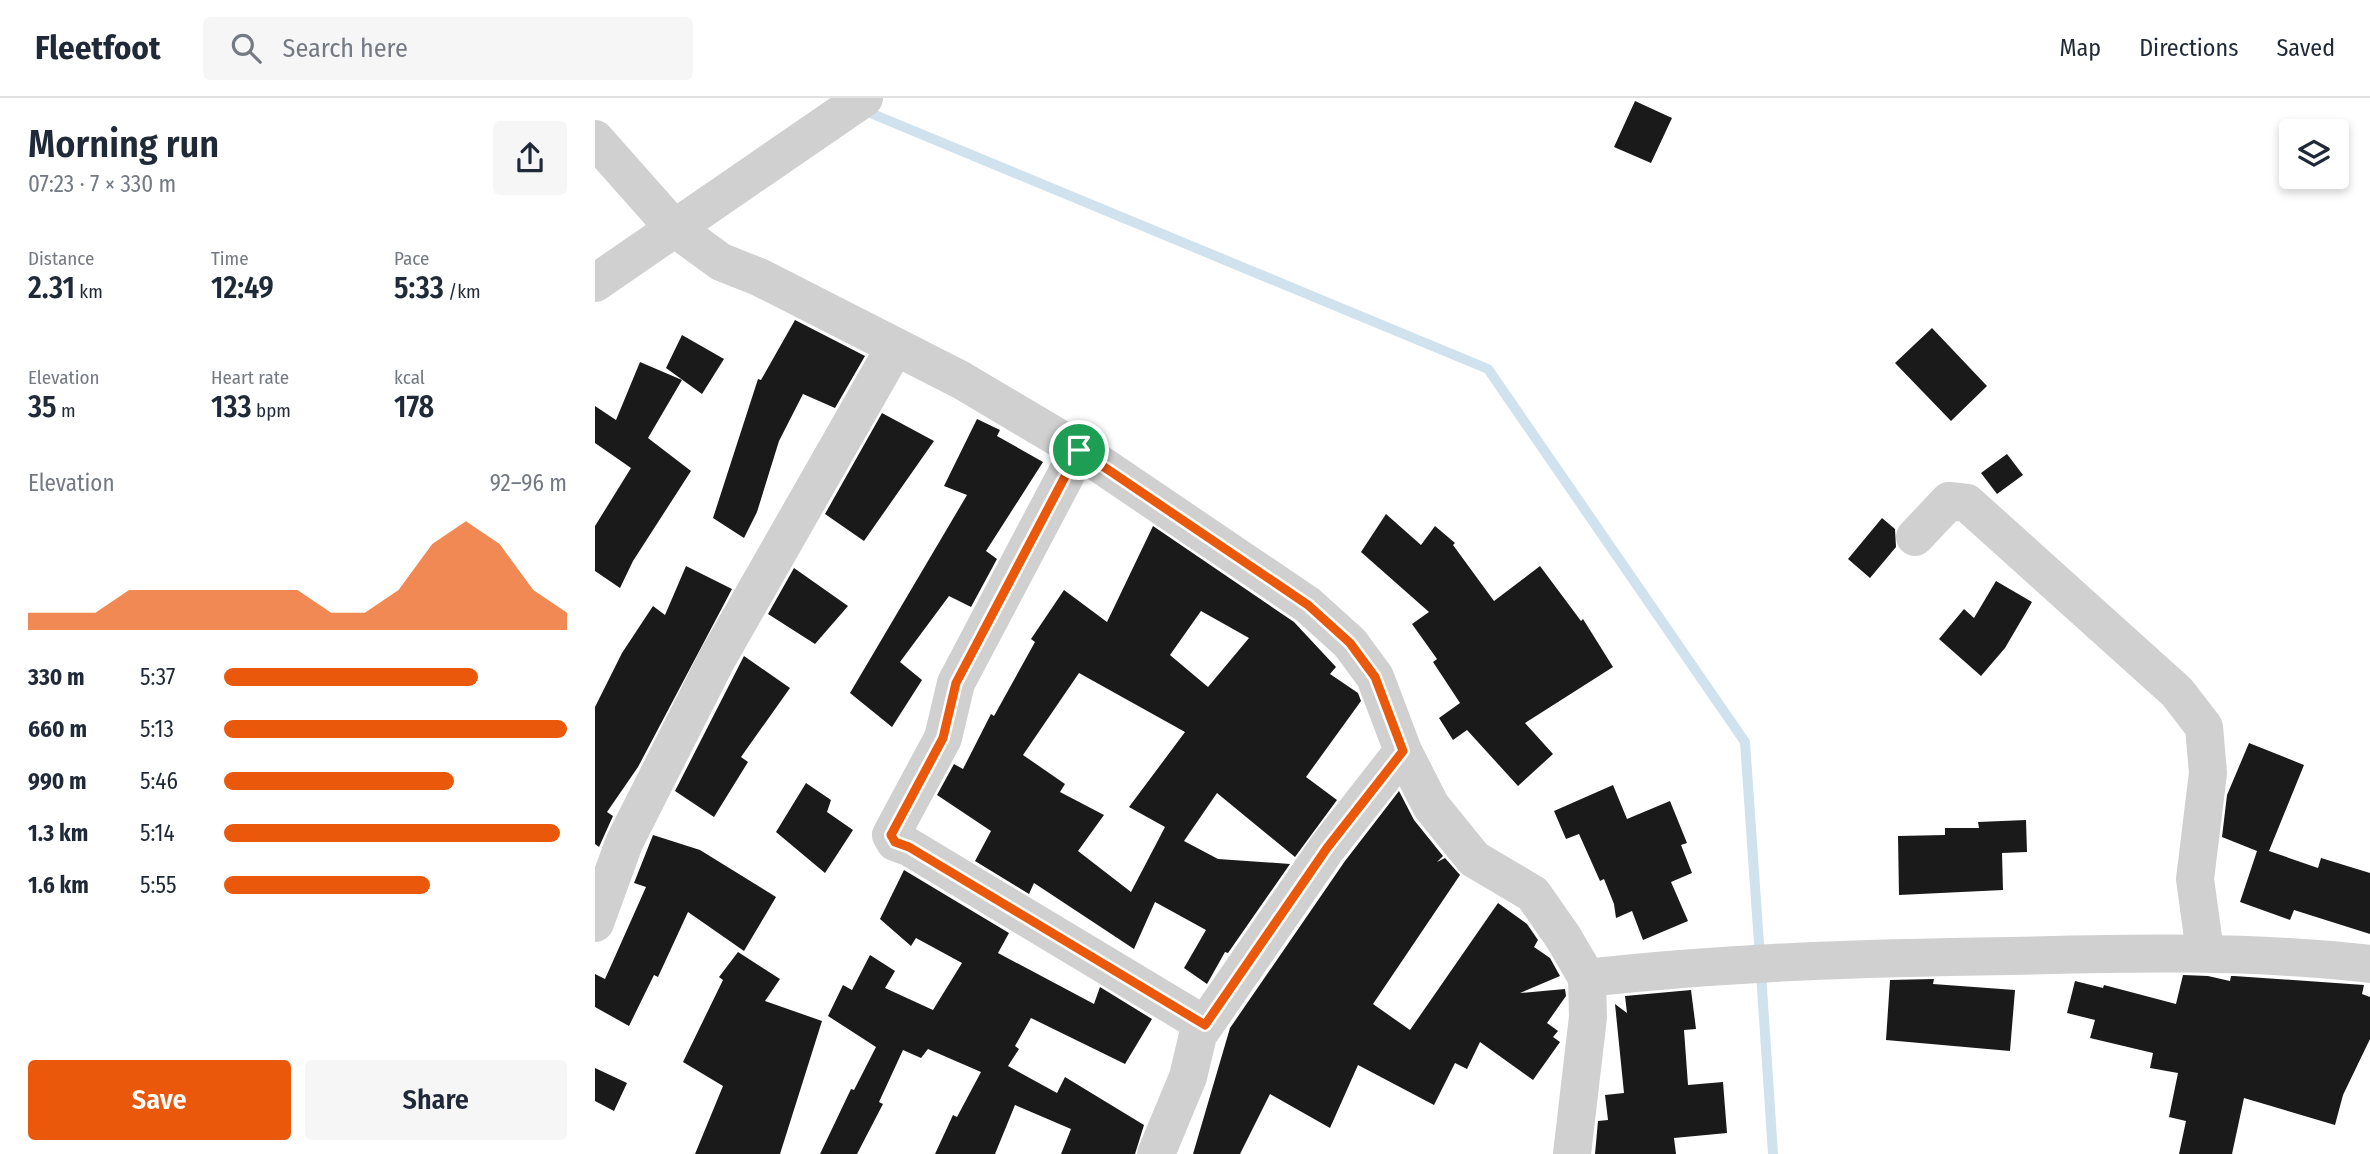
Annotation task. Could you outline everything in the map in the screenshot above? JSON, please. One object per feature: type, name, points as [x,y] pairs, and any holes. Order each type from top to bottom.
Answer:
[{"type":"street","points":[[595,283],[828,120],[864,98]]},
{"type":"street","points":[[595,139],[673,227],[721,262],[759,277],[961,380],[1079,450],[1308,605],[1350,643],[1375,677],[1403,751],[1431,806],[1474,859],[1533,894],[1563,936],[1587,978],[1588,1017],[1572,1154]]},
{"type":"street","points":[[595,923],[624,844],[717,659],[895,347]]},
{"type":"street","points":[[1079,450],[956,683],[943,738],[891,835],[895,842],[909,847],[1205,1025]]},
{"type":"street","points":[[1915,537],[1949,501],[1967,503],[2176,692],[2204,727],[2208,773],[2195,879],[2205,952]]},
{"type":"street","points":[[1156,1154],[1176,1110],[1198,1035],[1327,848],[1403,751]]},
{"type":"street","points":[[1587,978],[1703,965],[1814,960],[2205,952],[2370,964]]},
{"type":"building","points":[[1635,101],[1672,118],[1651,163],[1614,147]]},
{"type":"building","points":[[795,320],[865,356],[835,408],[803,394],[779,441],[757,512],[744,538],[713,518],[758,379],[761,380]]},
{"type":"building","points":[[1932,328],[1987,386],[1951,421],[1895,363]]},
{"type":"building","points":[[682,335],[724,359],[702,394],[666,368]]},
{"type":"building","points":[[640,362],[682,380],[648,438],[691,471],[633,561],[620,588],[595,571],[595,526],[631,468],[595,443],[595,406],[616,420]]},
{"type":"building","points":[[882,413],[934,441],[864,541],[825,514]]},
{"type":"building","points":[[977,419],[1000,430],[997,436],[1043,462],[986,551],[997,559],[971,607],[949,596],[900,662],[922,680],[892,727],[850,693],[967,495],[944,486]]},
{"type":"building","points":[[2007,454],[2023,475],[1997,494],[1981,473]]},
{"type":"building","points":[[1386,514],[1421,545],[1435,526],[1455,543],[1453,545],[1494,601],[1540,566],[1581,621],[1583,619],[1613,667],[1525,723],[1553,754],[1518,786],[1467,730],[1453,740],[1439,718],[1460,703],[1433,662],[1437,659],[1412,624],[1429,612],[1361,552]]},
{"type":"building","points":[[1882,518],[1895,529],[1896,547],[1870,578],[1848,559]]},
{"type":"building","points":[[1153,526],[1294,622],[1336,667],[1330,674],[1358,693],[1361,701],[1306,777],[1337,800],[1295,857],[1217,793],[1184,841],[1218,859],[1290,864],[1228,953],[1225,952],[1207,984],[1184,968],[1206,930],[1155,902],[1134,949],[1034,883],[1029,894],[975,861],[991,831],[937,795],[954,764],[963,769],[991,714],[994,716],[1035,642],[1031,639],[1064,590],[1107,622]],"holes":[[[1201,611],[1249,638],[1208,687],[1170,655]],[[1079,673],[1185,732],[1129,807],[1165,827],[1131,892],[1078,851],[1104,815],[1060,792],[1065,784],[1023,755]]]},
{"type":"building","points":[[686,566],[732,589],[638,767],[607,812],[613,816],[599,847],[595,844],[595,707],[622,653],[653,606],[665,615]]},
{"type":"building","points":[[794,568],[848,606],[815,644],[768,614]]},
{"type":"building","points":[[1996,581],[2032,602],[2005,648],[1981,676],[1939,639],[1964,609],[1974,618]]},
{"type":"building","points":[[744,656],[790,688],[741,757],[748,762],[714,817],[675,791]]},
{"type":"building","points":[[2249,743],[2304,765],[2269,851],[2318,868],[2321,858],[2370,873],[2370,934],[2294,910],[2290,920],[2240,902],[2257,851],[2222,837],[2227,795]]},
{"type":"building","points":[[806,783],[831,800],[827,812],[853,830],[825,873],[776,832]]},
{"type":"building","points":[[1613,785],[1627,819],[1670,801],[1687,843],[1681,845],[1692,873],[1671,882],[1688,921],[1643,940],[1632,911],[1616,918],[1614,904],[1604,879],[1600,881],[1579,834],[1566,839],[1554,811]]},
{"type":"building","points":[[1399,791],[1414,820],[1443,856],[1437,862],[1445,858],[1460,875],[1373,1004],[1410,1030],[1498,903],[1527,924],[1538,940],[1534,947],[1550,958],[1560,976],[1520,993],[1565,989],[1566,996],[1547,1023],[1558,1031],[1553,1037],[1560,1042],[1533,1080],[1480,1042],[1467,1069],[1455,1063],[1434,1105],[1358,1065],[1330,1128],[1270,1094],[1240,1154],[1193,1154],[1230,1028],[1345,861]]},
{"type":"building","points":[[2026,820],[2027,852],[2002,853],[2003,890],[1899,895],[1898,836],[1945,835],[1945,828],[1979,828],[1978,822]]},
{"type":"building","points":[[653,835],[700,850],[776,897],[744,951],[688,912],[658,977],[654,975],[629,1026],[595,1007],[595,974],[605,979],[646,887],[634,883]]},
{"type":"building","points":[[904,870],[1009,933],[998,953],[1094,1004],[1100,987],[1152,1019],[1125,1064],[1031,1018],[1015,1046],[1019,1049],[1008,1066],[1057,1093],[1065,1077],[1144,1125],[1135,1154],[1061,1154],[1071,1129],[1015,1105],[995,1154],[935,1154],[953,1115],[957,1117],[981,1072],[928,1049],[921,1058],[903,1050],[879,1102],[883,1104],[857,1154],[820,1154],[851,1089],[854,1090],[876,1047],[828,1016],[843,985],[852,990],[870,955],[895,971],[885,988],[933,1010],[962,963],[916,938],[911,946],[880,919]]},
{"type":"building","points":[[738,952],[780,979],[765,1001],[822,1021],[780,1154],[695,1154],[723,1086],[683,1062],[723,980],[719,977]]},
{"type":"building","points":[[2183,975],[2208,976],[2230,981],[2231,976],[2234,976],[2364,985],[2362,994],[2370,997],[2370,1039],[2343,1095],[2335,1125],[2244,1098],[2232,1154],[2179,1154],[2186,1121],[2169,1117],[2178,1073],[2150,1068],[2153,1053],[2090,1038],[2095,1020],[2067,1013],[2075,981],[2103,988],[2104,985],[2176,1004]]},
{"type":"building","points":[[1934,979],[1933,984],[2015,990],[2010,1051],[1886,1040],[1890,980]]},
{"type":"building","points":[[1691,990],[1696,1029],[1684,1030],[1688,1085],[1723,1082],[1727,1133],[1674,1138],[1676,1154],[1595,1154],[1598,1121],[1608,1120],[1605,1095],[1624,1093],[1615,1004],[1627,1013],[1625,996]]},
{"type":"building","points":[[595,1068],[627,1083],[614,1111],[595,1101]]},
{"type":"waterway","points":[[863,110],[1488,369],[1745,742],[1760,958]]},
{"type":"waterway","points":[[1761,973],[1773,1154]]},
{"type":"route","points":[[1079,450],[1308,605],[1350,643],[1375,677],[1403,751],[1327,848],[1205,1025],[909,847],[895,842],[891,835],[943,738],[956,683],[1079,450]]}]
